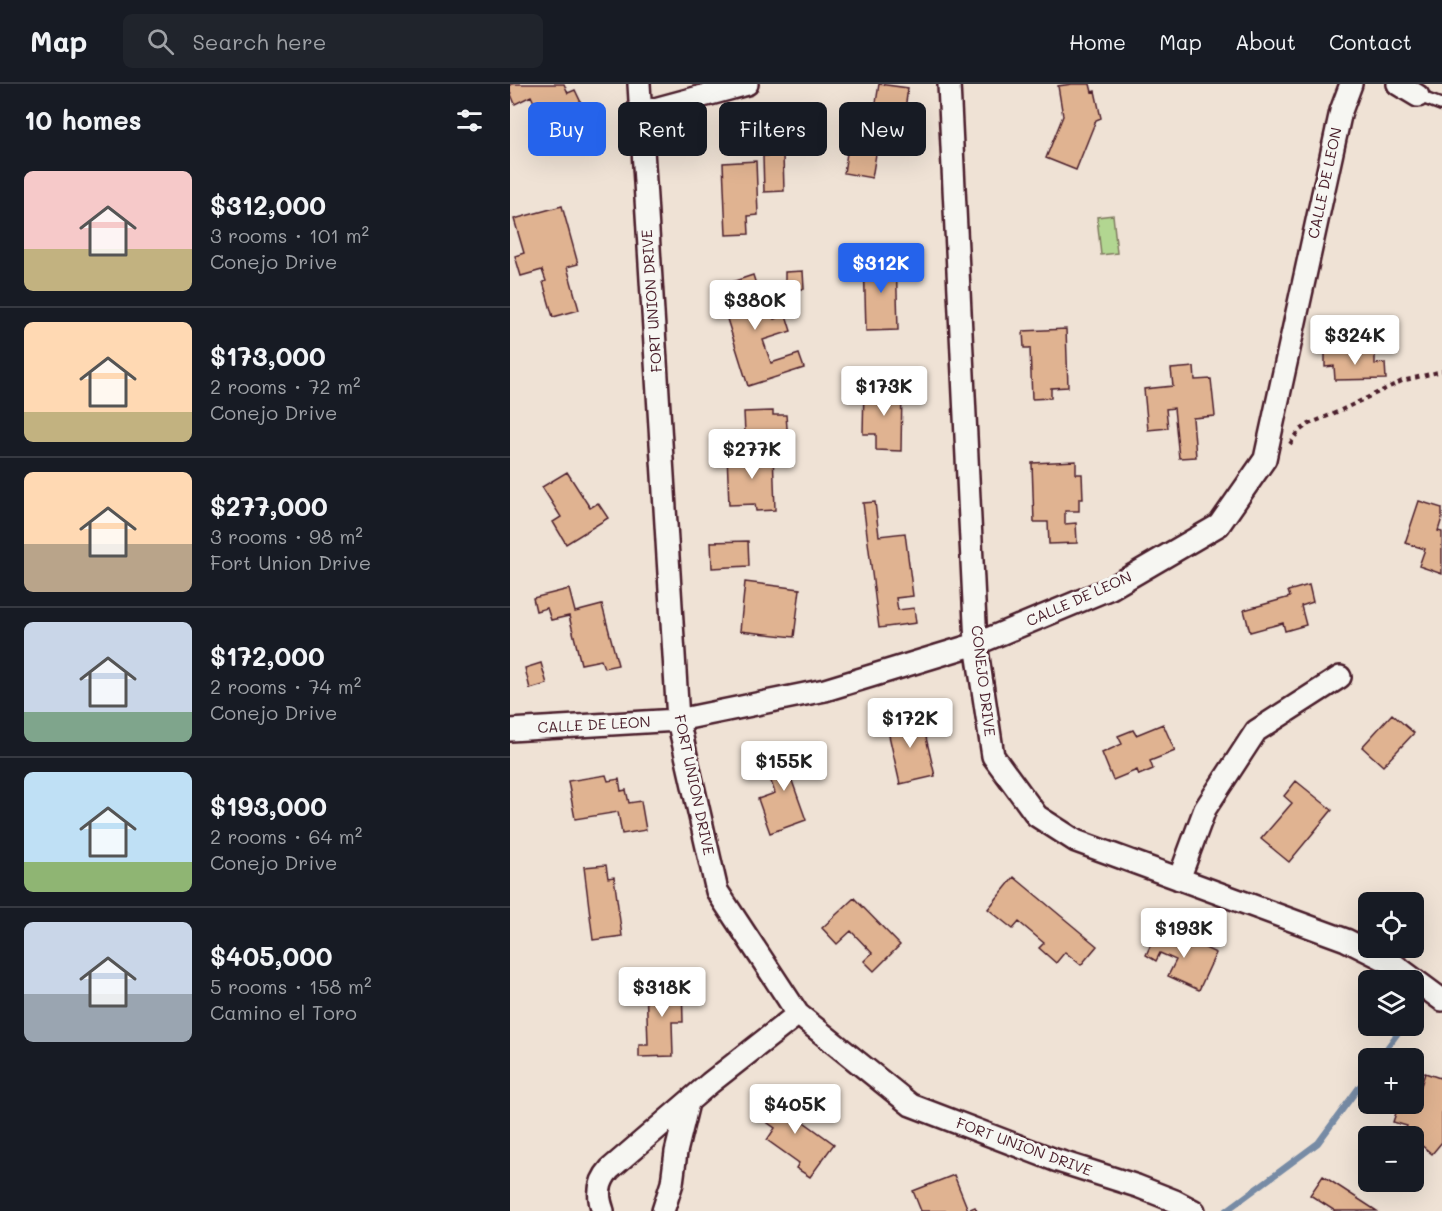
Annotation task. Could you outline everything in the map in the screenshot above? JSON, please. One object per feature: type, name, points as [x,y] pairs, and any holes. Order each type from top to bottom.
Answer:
[{"type":"street","name":"FORT UNION DRIVE","points":[[639,84],[640,102]]},
{"type":"street","points":[[681,102],[747,84]]},
{"type":"street","name":"CONEJO DRIVE","points":[[949,84],[976,644],[993,756],[1037,816],[1076,841],[1346,940],[1392,963],[1442,1000]]},
{"type":"street","name":"CALLE DE LEON","points":[[510,730],[678,720],[825,690],[976,644],[1111,588],[1219,525],[1265,459],[1341,111],[1351,84]]},
{"type":"street","points":[[1398,84],[1418,96]]},
{"type":"street","name":"FORT UNION DRIVE","points":[[643,156],[678,720],[717,891],[798,1014],[911,1105],[1055,1160],[1137,1186],[1194,1211]]},
{"type":"street","points":[[1179,879],[1205,809],[1256,731],[1340,677]]},
{"type":"street","points":[[603,1211],[599,1199],[603,1177],[710,1083],[798,1014]]},
{"type":"street","points":[[663,1211],[672,1183],[676,1152],[688,1103]]},
{"type":"lane","points":[[1418,96],[1442,105]]},
{"type":"green space","points":[[1113,215],[1117,253],[1101,255],[1097,217]]},
{"type":"building","points":[[510,84],[564,84],[568,93],[575,90],[581,102],[534,102],[531,96],[515,104],[510,92]]},
{"type":"building","points":[[879,84],[908,88],[906,102],[876,102]]},
{"type":"building","points":[[1090,84],[1092,92],[1095,91],[1101,118],[1096,120],[1076,170],[1046,158],[1063,116],[1058,86]]},
{"type":"building","points":[[763,156],[783,156],[784,191],[764,192]]},
{"type":"building","points":[[847,156],[876,156],[872,178],[844,173]]},
{"type":"building","points":[[756,161],[758,215],[748,216],[749,234],[726,235],[723,163]]},
{"type":"building","points":[[562,206],[578,264],[567,267],[579,310],[553,317],[542,270],[521,276],[515,256],[524,253],[514,219]]},
{"type":"building","points":[[896,256],[898,330],[866,331],[864,257]]},
{"type":"building","points":[[803,271],[804,289],[785,289],[785,272]]},
{"type":"building","points":[[753,275],[763,307],[769,305],[774,319],[786,315],[791,331],[763,340],[771,363],[799,354],[804,368],[748,386],[717,287]]},
{"type":"building","points":[[1066,329],[1068,387],[1051,388],[1051,398],[1032,399],[1030,348],[1024,348],[1023,331]]},
{"type":"building","points":[[1375,352],[1375,364],[1385,363],[1386,379],[1335,380],[1334,366],[1325,367],[1325,353]]},
{"type":"building","points":[[1194,367],[1195,380],[1211,379],[1215,416],[1193,418],[1196,457],[1179,458],[1174,408],[1166,409],[1168,428],[1148,430],[1144,389],[1173,386],[1171,369]]},
{"type":"building","points":[[864,387],[902,388],[901,451],[876,450],[876,434],[863,434]]},
{"type":"building","points":[[773,411],[773,415],[786,415],[788,441],[765,442],[764,432],[745,433],[744,412]]},
{"type":"building","points":[[773,452],[775,510],[756,511],[755,504],[729,505],[727,454]]},
{"type":"building","points":[[1076,461],[1076,474],[1082,474],[1083,499],[1079,499],[1079,511],[1065,511],[1065,524],[1076,523],[1077,543],[1049,544],[1048,522],[1034,522],[1032,463]]},
{"type":"building","points":[[567,472],[590,508],[598,503],[608,518],[566,544],[553,522],[561,517],[542,487]]},
{"type":"building","points":[[1419,501],[1442,508],[1438,531],[1442,532],[1442,574],[1419,566],[1425,549],[1405,543]]},
{"type":"building","points":[[875,502],[879,536],[905,533],[913,596],[896,598],[898,610],[914,608],[916,623],[879,628],[863,503]]},
{"type":"building","points":[[748,541],[749,566],[712,568],[711,542]]},
{"type":"building","points":[[745,582],[800,589],[794,637],[740,631]]},
{"type":"building","points":[[1309,585],[1313,602],[1301,606],[1306,625],[1285,631],[1283,623],[1250,632],[1244,610],[1290,597],[1288,591]]},
{"type":"building","points":[[569,589],[575,612],[602,605],[618,665],[604,668],[601,660],[581,664],[569,616],[551,620],[547,608],[536,611],[533,598]]},
{"type":"building","points":[[541,663],[547,684],[530,689],[525,668]]},
{"type":"building","points":[[1392,714],[1414,733],[1383,766],[1362,747]]},
{"type":"building","points":[[921,716],[935,776],[900,784],[886,722]]},
{"type":"building","points":[[1163,724],[1175,751],[1150,761],[1153,769],[1139,775],[1137,770],[1113,780],[1102,753],[1122,744],[1118,736],[1133,730],[1136,735]]},
{"type":"building","points":[[804,750],[811,771],[791,778],[806,820],[770,833],[758,799],[775,793],[765,764]]},
{"type":"building","points":[[606,775],[608,781],[619,779],[621,791],[626,790],[629,803],[641,801],[646,830],[622,834],[618,812],[575,819],[568,781]]},
{"type":"building","points":[[1296,781],[1332,810],[1289,862],[1261,839],[1292,803],[1284,796]]},
{"type":"building","points":[[606,865],[608,878],[614,877],[622,936],[593,940],[584,867]]},
{"type":"building","points":[[1014,877],[1097,946],[1081,965],[1065,952],[1056,963],[1039,948],[1044,943],[1019,922],[1013,929],[988,909]]},
{"type":"building","points":[[854,898],[900,945],[874,971],[864,961],[872,953],[851,931],[837,944],[822,928]]},
{"type":"building","points":[[1171,932],[1216,953],[1199,990],[1168,976],[1176,960],[1160,953],[1156,961],[1146,955],[1155,936],[1166,941]]},
{"type":"building","points":[[682,983],[683,1022],[672,1022],[673,1056],[639,1057],[639,1045],[648,1045],[646,984]]},
{"type":"building","points":[[1442,1072],[1442,1142],[1432,1154],[1424,1147],[1424,1126],[1407,1126],[1393,1122],[1396,1114],[1424,1114],[1425,1073],[1440,1078]]},
{"type":"building","points":[[777,1091],[795,1104],[790,1112],[834,1144],[810,1177],[796,1168],[799,1163],[767,1140],[775,1128],[758,1116]]},
{"type":"building","points":[[954,1175],[968,1210],[975,1207],[977,1211],[921,1211],[913,1191]]},
{"type":"building","points":[[1323,1176],[1377,1211],[1335,1211],[1310,1195]]},
{"type":"waterway","points":[[1387,1048],[1396,1036]]},
{"type":"waterway","points":[[1226,1211],[1318,1143],[1358,1089]]}]
